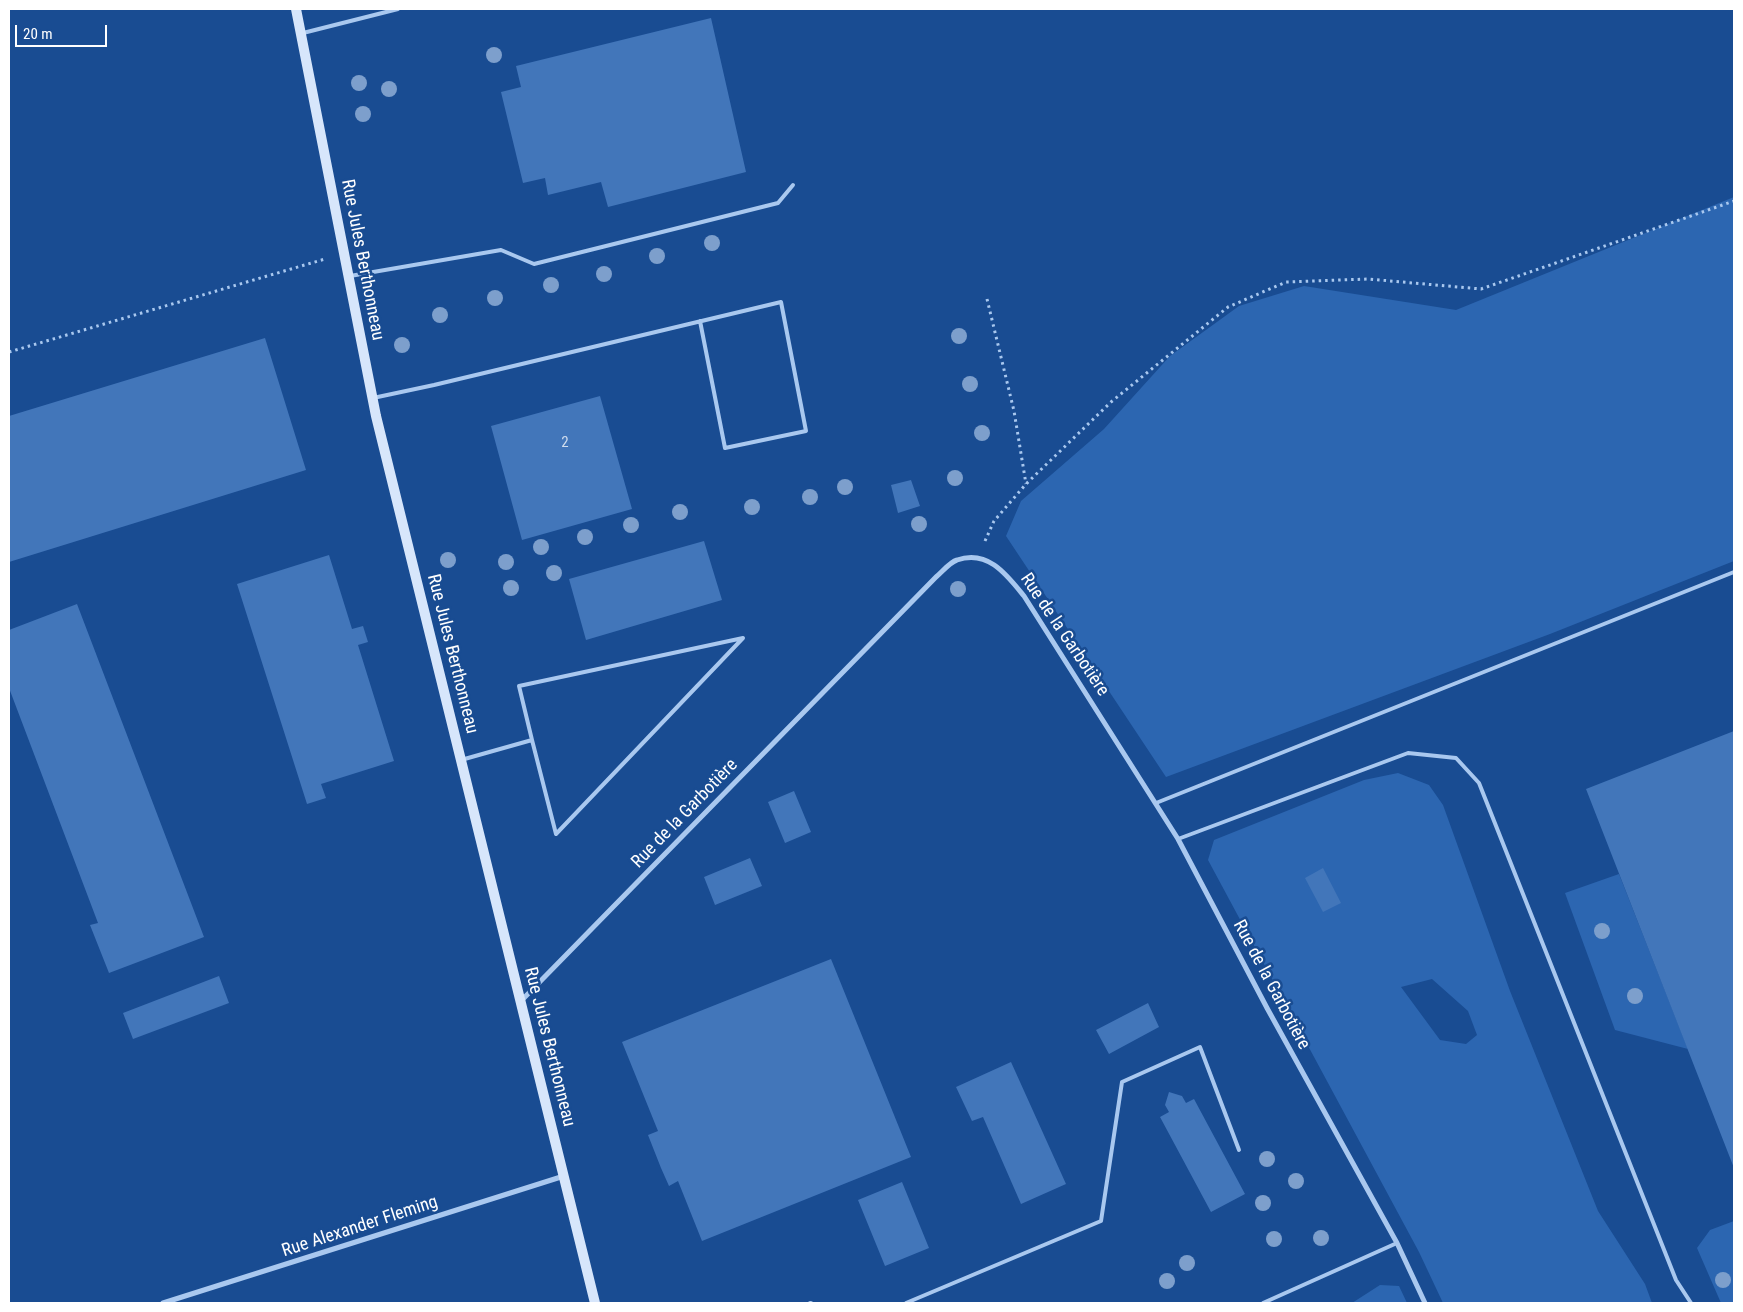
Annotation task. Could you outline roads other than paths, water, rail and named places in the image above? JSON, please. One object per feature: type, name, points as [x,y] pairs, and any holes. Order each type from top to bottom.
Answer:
[{"type":"main road","name":"Rue Jules Berthonneau","points":[[296,9],[373,398],[595,1303]]},
{"type":"street","name":"Rue de la Garbotière","points":[[521,1001],[936,577],[956,560],[978,556],[1003,570],[1024,596],[1178,839],[1272,1017],[1397,1243],[1425,1303]]},
{"type":"street","name":"Rue Alexander Fleming","points":[[163,1303],[564,1176]]},
{"type":"lane","points":[[301,33],[398,9]]},
{"type":"lane","points":[[348,276],[501,250],[534,264],[778,202],[794,185]]},
{"type":"lane","points":[[373,398],[700,321],[781,302],[806,431],[725,448],[700,321]]},
{"type":"lane","points":[[1156,803],[1734,572]]},
{"type":"lane","points":[[743,638],[556,834],[532,740],[519,686],[743,638]]},
{"type":"lane","points":[[461,760],[532,740]]},
{"type":"lane","points":[[1178,839],[1408,753],[1456,758],[1479,783],[1676,1280],[1691,1303]]},
{"type":"lane","points":[[906,1303],[1101,1221],[1122,1082],[1200,1047],[1239,1150]]},
{"type":"lane","points":[[1264,1303],[1397,1243]]}]
